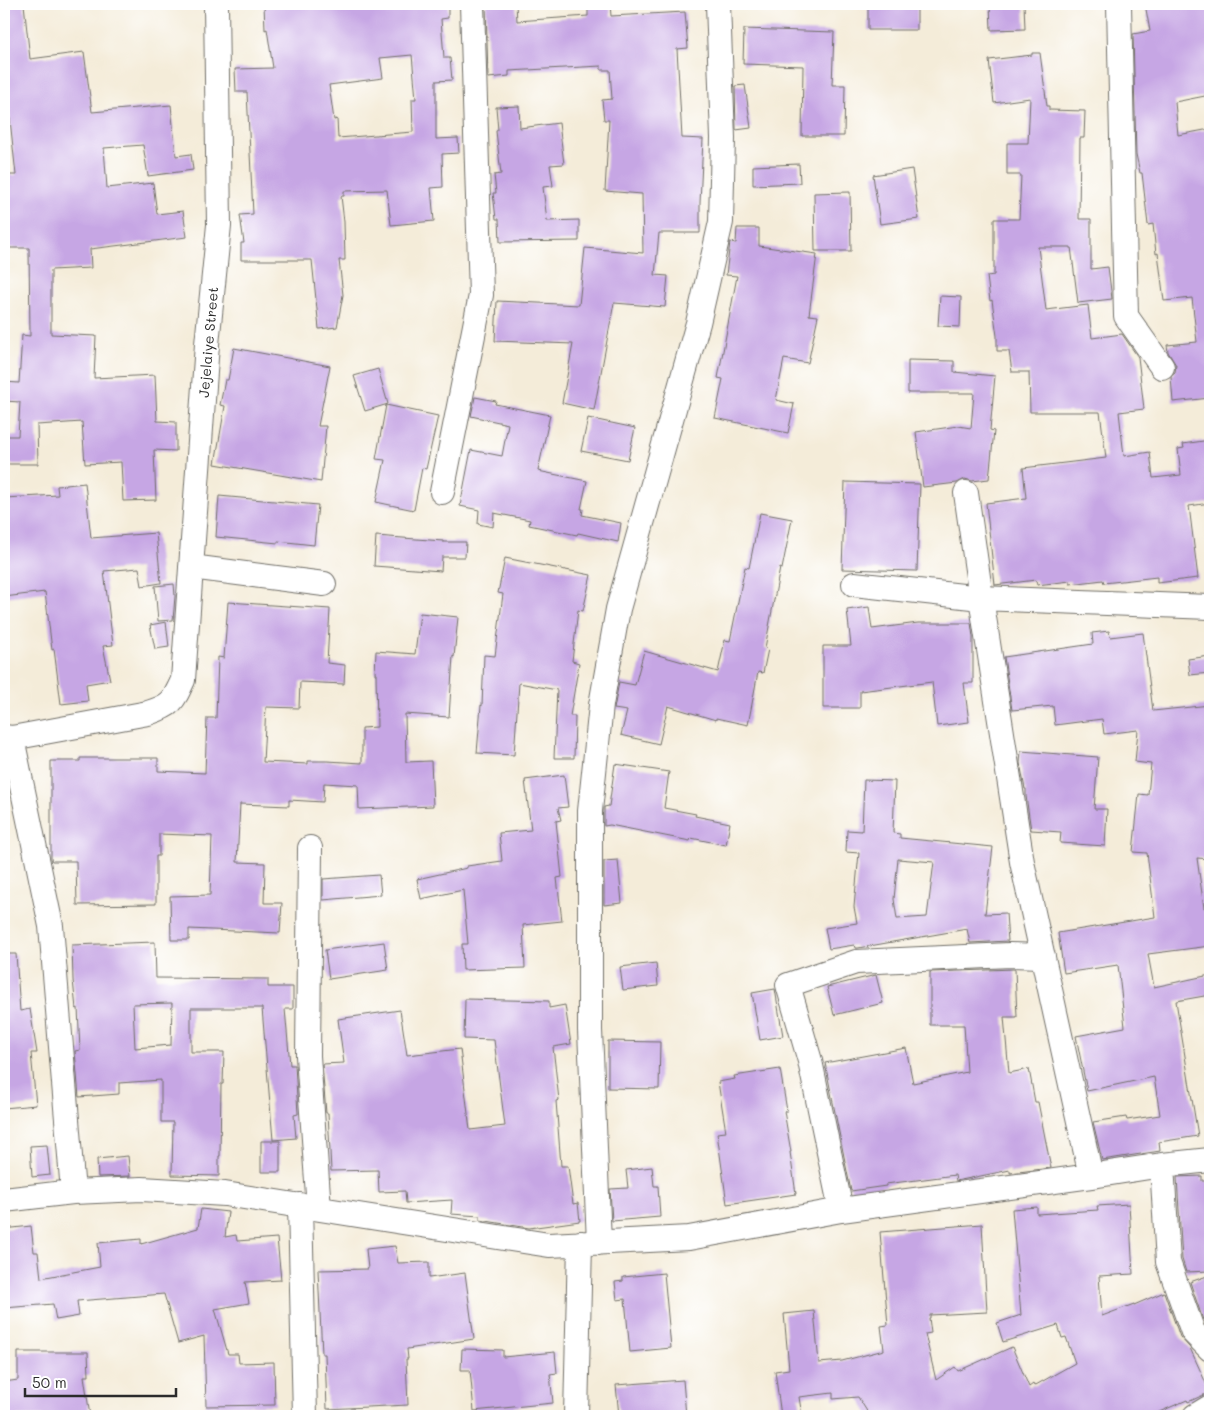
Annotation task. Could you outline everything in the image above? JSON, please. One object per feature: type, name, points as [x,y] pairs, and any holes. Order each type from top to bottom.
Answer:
[{"type":"street","name":"Jejelaiye Street","points":[[8,738],[148,714],[162,709],[173,701],[184,680],[207,344],[219,225],[216,4]]},
{"type":"street","points":[[442,492],[481,295],[472,4]]},
{"type":"street","points":[[576,1416],[590,1243],[590,811],[601,705],[618,609],[698,323],[721,222],[724,138],[718,4]]},
{"type":"street","points":[[1119,4],[1126,316],[1162,366]]},
{"type":"street","points":[[966,492],[1022,862],[1092,1176]]},
{"type":"street","points":[[191,567],[324,584]]},
{"type":"street","points":[[854,584],[981,598],[1210,607]]},
{"type":"street","points":[[8,738],[51,926],[73,1192]]},
{"type":"street","points":[[305,1416],[310,1207],[308,1056],[310,848]]},
{"type":"street","points":[[841,1210],[810,1062],[788,985],[856,962],[1010,955],[1043,956]]},
{"type":"street","points":[[4,1200],[73,1192],[142,1189],[216,1193],[549,1245],[689,1238],[841,1210],[1210,1160]]},
{"type":"street","points":[[1162,1165],[1168,1262],[1193,1332],[1210,1349]]},
{"type":"street","points":[[1195,1416],[1210,1407]]},
{"type":"building","points":[[4,4],[24,4],[30,59],[84,52],[92,112],[171,105],[176,156],[191,154],[193,170],[148,176],[143,145],[104,148],[107,188],[153,183],[157,214],[183,211],[187,237],[90,249],[91,268],[51,270],[51,334],[96,336],[94,378],[155,375],[157,421],[176,422],[176,451],[154,450],[156,500],[123,501],[121,462],[85,464],[82,422],[37,425],[38,464],[4,464],[4,436],[18,436],[20,402],[4,401],[4,382],[19,383],[22,335],[30,336],[29,248],[4,248],[4,175],[16,175],[4,64]]},
{"type":"building","points":[[264,4],[448,4],[448,18],[441,19],[444,58],[450,58],[452,80],[436,81],[436,139],[458,138],[459,153],[442,154],[443,187],[431,188],[434,221],[391,225],[387,190],[344,191],[344,196],[341,196],[345,260],[339,260],[343,295],[337,327],[319,329],[312,260],[241,260],[241,243],[244,243],[240,215],[253,214],[247,92],[236,92],[235,69],[273,68],[267,29],[265,30]],"holes":[[[412,55],[416,99],[412,99],[413,132],[338,138],[337,119],[334,120],[329,85],[383,78],[380,58]]]},
{"type":"building","points":[[486,4],[516,4],[517,21],[588,16],[588,4],[610,4],[611,16],[685,12],[688,48],[677,49],[682,138],[703,139],[700,233],[659,233],[655,275],[668,276],[665,307],[614,303],[594,410],[562,403],[573,344],[495,341],[497,301],[579,305],[585,248],[643,253],[642,194],[605,191],[609,120],[604,120],[602,100],[612,99],[610,70],[601,70],[601,66],[509,71],[509,76],[488,78]]},
{"type":"building","points":[[868,4],[917,4],[917,30],[868,30]]},
{"type":"building","points":[[990,4],[1024,4],[1025,29],[991,30]]},
{"type":"building","points":[[1145,4],[1210,4],[1210,95],[1175,102],[1178,135],[1210,129],[1210,398],[1173,402],[1171,377],[1175,372],[1176,365],[1168,352],[1167,345],[1197,342],[1192,298],[1164,301],[1153,224],[1148,225],[1142,173],[1140,173],[1136,154],[1133,34],[1150,31]]},
{"type":"building","points":[[744,29],[834,32],[832,85],[845,85],[844,136],[802,136],[803,66],[743,64]]},
{"type":"building","points":[[1032,53],[1040,53],[1049,110],[1085,111],[1084,138],[1080,138],[1079,219],[1091,219],[1091,269],[1108,267],[1112,299],[1078,303],[1071,247],[1038,247],[1046,310],[1088,305],[1092,338],[1122,334],[1138,357],[1144,409],[1119,412],[1124,456],[1150,452],[1153,478],[1181,475],[1178,449],[1184,448],[1183,444],[1210,440],[1210,503],[1189,506],[1198,578],[1157,583],[1157,577],[1104,583],[1103,580],[1037,585],[1036,580],[995,585],[986,503],[1026,498],[1023,468],[1106,458],[1100,412],[1030,412],[1029,372],[1012,372],[1009,351],[997,351],[997,336],[987,276],[994,275],[994,219],[1019,219],[1021,175],[1007,175],[1007,143],[1028,143],[1030,98],[994,103],[989,60],[1032,55]]},
{"type":"building","points":[[745,85],[751,128],[736,130],[735,86]]},
{"type":"building","points":[[519,106],[520,128],[559,123],[564,164],[550,165],[553,186],[543,187],[547,221],[579,220],[579,241],[500,242],[499,219],[496,219],[493,193],[496,193],[494,175],[501,174],[496,131],[498,130],[496,107]]},
{"type":"building","points":[[799,164],[800,183],[753,185],[753,166]]},
{"type":"building","points":[[912,169],[919,219],[880,224],[873,175]]},
{"type":"building","points":[[850,192],[851,251],[815,251],[814,193]]},
{"type":"building","points":[[737,228],[759,228],[759,246],[817,254],[809,315],[818,316],[808,363],[784,359],[776,400],[794,404],[788,433],[715,418],[723,379],[718,378],[737,276],[726,275],[730,242],[736,243]]},
{"type":"building","points":[[940,296],[961,297],[960,327],[938,326]]},
{"type":"building","points":[[234,348],[330,366],[318,426],[326,426],[321,482],[215,464],[225,406],[220,405],[225,380],[228,380]]},
{"type":"building","points":[[908,360],[954,361],[954,372],[995,376],[990,430],[994,431],[989,479],[972,481],[965,479],[957,483],[923,487],[916,432],[958,426],[971,428],[974,393],[908,393]]},
{"type":"building","points":[[378,369],[388,404],[365,411],[354,376]]},
{"type":"building","points":[[475,397],[496,401],[495,404],[550,415],[538,471],[587,481],[581,509],[583,509],[582,515],[621,523],[618,542],[529,525],[530,520],[494,513],[493,527],[478,524],[479,510],[460,506],[471,450],[502,456],[508,424],[471,416]]},
{"type":"building","points":[[386,405],[438,416],[426,469],[422,468],[414,510],[376,502],[385,460],[376,459]]},
{"type":"building","points":[[588,418],[635,428],[628,460],[581,451]]},
{"type":"building","points":[[845,482],[920,484],[917,571],[842,569]]},
{"type":"building","points":[[85,483],[91,538],[156,533],[161,583],[142,586],[139,568],[104,571],[113,645],[103,646],[110,680],[86,684],[88,701],[61,704],[45,592],[4,597],[4,498],[58,495],[57,486]]},
{"type":"building","points":[[219,496],[318,505],[314,545],[216,537]]},
{"type":"building","points":[[760,513],[792,519],[782,569],[780,568],[765,648],[768,649],[763,673],[758,672],[748,725],[716,718],[716,720],[668,706],[659,744],[621,735],[627,711],[614,709],[619,682],[635,685],[644,651],[718,672],[725,640],[730,641],[745,567],[749,568]]},
{"type":"building","points":[[376,536],[443,542],[466,542],[465,557],[442,557],[441,571],[374,566]]},
{"type":"building","points":[[505,558],[591,575],[583,611],[578,610],[572,661],[579,663],[570,716],[575,716],[574,758],[554,758],[557,690],[519,683],[514,755],[477,753],[482,706],[484,655],[495,656],[503,594],[498,593]]},
{"type":"building","points":[[174,584],[173,620],[158,621],[155,586]]},
{"type":"building","points":[[228,602],[330,609],[327,663],[345,665],[344,684],[300,682],[299,708],[266,707],[263,762],[308,764],[308,761],[327,761],[362,763],[362,728],[377,727],[376,651],[415,654],[420,613],[458,617],[449,717],[405,714],[406,762],[431,761],[433,806],[359,809],[358,785],[324,783],[323,802],[289,800],[289,806],[240,804],[237,862],[265,863],[264,903],[282,903],[280,933],[189,929],[189,940],[171,940],[170,896],[210,895],[212,836],[159,834],[159,856],[156,856],[156,904],[77,905],[76,861],[52,861],[51,859],[51,761],[80,761],[80,758],[158,758],[158,771],[205,773],[207,718],[216,718],[218,657],[224,658]]},
{"type":"building","points":[[869,607],[872,629],[918,623],[971,623],[973,637],[973,683],[964,683],[969,722],[937,726],[932,682],[860,691],[860,708],[823,708],[823,646],[851,646],[847,610]]},
{"type":"building","points":[[166,622],[169,647],[155,649],[150,625]]},
{"type":"building","points":[[1109,631],[1110,637],[1143,633],[1153,711],[1210,705],[1210,859],[1197,858],[1204,908],[1210,907],[1210,946],[1148,954],[1154,987],[1210,975],[1210,995],[1176,1001],[1198,1136],[1159,1142],[1160,1151],[1102,1160],[1093,1122],[1126,1117],[1127,1120],[1160,1115],[1154,1077],[1087,1091],[1076,1036],[1125,1027],[1118,965],[1064,973],[1058,933],[1155,917],[1147,853],[1133,852],[1139,794],[1148,795],[1151,764],[1135,762],[1138,730],[1104,734],[1102,719],[1055,725],[1053,706],[1012,710],[1004,657],[1093,644],[1092,633]]},
{"type":"building","points":[[1210,656],[1210,673],[1190,675],[1188,659]]},
{"type":"building","points":[[1021,751],[1098,757],[1094,809],[1107,809],[1105,846],[1060,843],[1061,832],[1031,830],[1026,789],[1020,763]]},
{"type":"building","points":[[615,764],[669,772],[664,808],[730,823],[726,845],[691,838],[690,841],[610,825],[604,826],[604,807],[609,806]]},
{"type":"building","points":[[564,775],[568,807],[558,808],[561,820],[556,821],[562,877],[557,878],[562,921],[523,925],[525,968],[463,970],[462,944],[468,944],[463,890],[421,899],[417,879],[467,868],[467,866],[502,861],[499,833],[531,830],[525,780]]},
{"type":"building","points":[[864,780],[895,781],[893,833],[900,834],[900,838],[993,847],[985,914],[1006,913],[1008,941],[970,943],[967,929],[858,948],[855,948],[854,945],[829,949],[825,928],[857,923],[854,907],[859,853],[846,852],[847,830],[862,831]],"holes":[[[898,859],[934,862],[927,917],[897,919],[894,899]]]},
{"type":"building","points":[[618,860],[622,903],[604,905],[604,861]]},
{"type":"building","points":[[379,875],[381,895],[323,900],[323,879]]},
{"type":"building","points":[[155,942],[156,978],[268,979],[268,987],[293,987],[293,1009],[285,1009],[290,1065],[295,1065],[298,1114],[294,1115],[296,1138],[273,1140],[262,1008],[191,1008],[191,1052],[224,1052],[223,1084],[221,1084],[219,1176],[172,1175],[173,1122],[161,1122],[161,1080],[119,1083],[119,1094],[79,1097],[75,1051],[80,1050],[78,1008],[76,1009],[73,980],[72,945]],"holes":[[[172,1003],[171,1045],[135,1048],[133,1004]]]},
{"type":"building","points":[[384,942],[388,970],[329,979],[325,950]]},
{"type":"building","points":[[4,954],[16,954],[20,1011],[30,1009],[37,1053],[31,1053],[36,1105],[4,1108]]},
{"type":"building","points":[[656,963],[658,986],[623,990],[620,967]]},
{"type":"building","points":[[1015,969],[1017,1017],[1004,1017],[1009,1073],[1029,1069],[1035,1102],[1038,1102],[1051,1168],[1010,1173],[1010,1170],[956,1181],[955,1175],[886,1184],[886,1186],[851,1191],[825,1063],[906,1048],[913,1083],[967,1072],[964,1025],[930,1025],[930,972]]},
{"type":"building","points":[[876,975],[883,1003],[834,1015],[827,987]]},
{"type":"building","points":[[775,989],[783,1036],[760,1040],[752,993]]},
{"type":"building","points":[[465,999],[549,1001],[549,1008],[565,1005],[571,1044],[553,1047],[559,1100],[556,1101],[561,1166],[568,1166],[573,1204],[578,1203],[580,1221],[529,1228],[480,1220],[480,1216],[451,1214],[452,1200],[406,1203],[405,1191],[379,1192],[378,1170],[331,1171],[328,1113],[326,1113],[322,1064],[344,1063],[338,1019],[400,1010],[407,1055],[460,1049],[470,1130],[505,1126],[494,1040],[464,1039]]},
{"type":"building","points":[[608,1041],[660,1042],[659,1089],[608,1088]]},
{"type":"building","points":[[780,1069],[787,1111],[784,1111],[796,1194],[727,1204],[717,1133],[726,1132],[718,1082],[735,1079],[734,1076]]},
{"type":"building","points":[[261,1141],[280,1141],[280,1172],[261,1172]]},
{"type":"building","points":[[47,1145],[50,1175],[32,1177],[30,1146]]},
{"type":"building","points":[[128,1156],[130,1176],[98,1177],[97,1159]]},
{"type":"building","points":[[652,1167],[654,1186],[658,1186],[660,1217],[612,1221],[610,1189],[628,1188],[626,1170]]},
{"type":"building","points":[[1202,1176],[1202,1181],[1210,1181],[1210,1271],[1186,1272],[1182,1259],[1177,1177]]},
{"type":"building","points":[[1129,1204],[1133,1274],[1099,1276],[1102,1316],[1164,1292],[1180,1337],[1190,1348],[1210,1392],[1150,1416],[870,1416],[858,1397],[833,1399],[833,1393],[799,1397],[802,1416],[781,1416],[775,1371],[789,1369],[784,1314],[814,1311],[819,1363],[842,1361],[884,1350],[881,1326],[888,1325],[880,1232],[982,1224],[987,1312],[930,1315],[931,1333],[925,1334],[936,1380],[955,1367],[958,1371],[1012,1347],[1029,1387],[1075,1363],[1066,1337],[1062,1338],[1058,1325],[1003,1342],[997,1323],[1021,1315],[1012,1209],[1037,1207],[1037,1214],[1098,1210],[1097,1206]]},
{"type":"building","points":[[201,1209],[228,1212],[225,1237],[236,1235],[237,1241],[277,1238],[281,1280],[245,1282],[249,1303],[215,1309],[228,1354],[238,1354],[239,1363],[274,1362],[275,1405],[206,1406],[204,1336],[178,1343],[164,1294],[77,1301],[79,1316],[56,1320],[53,1304],[4,1308],[4,1229],[31,1226],[34,1252],[38,1252],[41,1278],[100,1267],[98,1243],[141,1239],[141,1244],[198,1228]]},
{"type":"building","points":[[395,1246],[398,1263],[429,1262],[429,1278],[465,1273],[474,1339],[407,1349],[408,1405],[327,1409],[325,1354],[322,1354],[318,1270],[368,1269],[366,1249]]},
{"type":"building","points":[[664,1273],[671,1348],[630,1352],[625,1299],[617,1300],[615,1282],[623,1281],[623,1277]]},
{"type":"building","points":[[1210,1275],[1210,1317],[1203,1320],[1190,1282]]},
{"type":"building","points":[[462,1349],[503,1350],[503,1357],[555,1352],[557,1373],[550,1374],[553,1403],[474,1411],[470,1370],[461,1370]]},
{"type":"building","points":[[18,1352],[88,1352],[89,1376],[84,1376],[90,1416],[4,1416],[4,1382],[18,1380]]},
{"type":"building","points":[[683,1380],[686,1416],[619,1416],[616,1385]]}]
